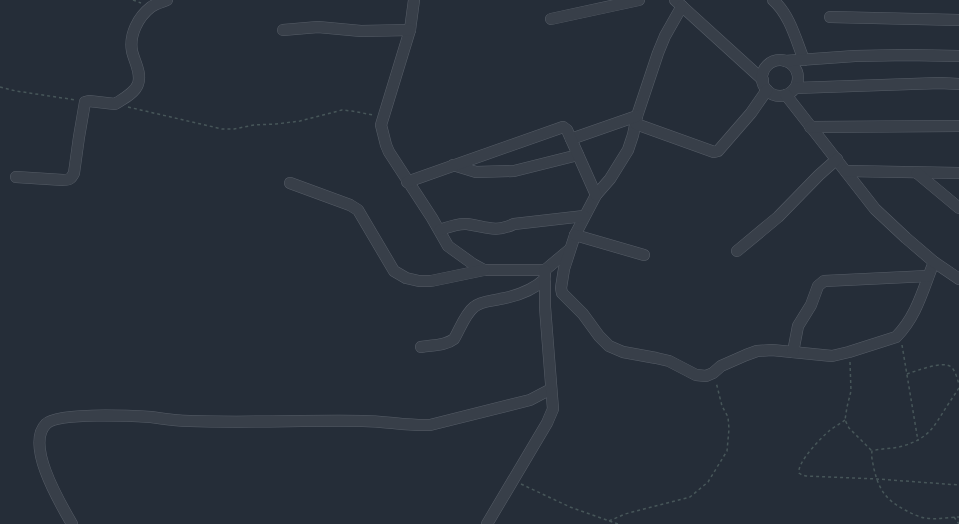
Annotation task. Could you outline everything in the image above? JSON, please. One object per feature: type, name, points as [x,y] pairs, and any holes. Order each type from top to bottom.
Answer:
[{"type":"street","points":[[16,177],[62,180],[69,180],[72,178],[85,102],[89,101],[115,104],[138,86],[139,79],[132,51],[131,40],[136,26],[151,6],[167,0]]},
{"type":"street","points":[[414,0],[410,30],[381,125],[386,145],[407,182],[440,230],[448,246],[484,270]]},
{"type":"street","points":[[551,19],[639,0]]},
{"type":"street","points":[[773,0],[780,6],[789,22],[804,60]]},
{"type":"street","points":[[785,61],[796,69],[798,82],[795,88],[786,95],[775,96],[678,3],[666,36],[658,52],[628,150],[620,165],[596,195],[575,235],[569,250],[562,280],[562,293],[583,314],[604,341],[615,349],[669,361],[696,375],[706,376],[713,373],[721,366],[746,354],[757,351],[772,350],[832,356],[890,340],[901,333],[908,325],[917,308],[934,262]]},
{"type":"street","points":[[830,18],[959,20]]},
{"type":"street","points":[[283,30],[318,27],[361,31],[410,30]]},
{"type":"street","points":[[571,140],[636,120],[714,152],[718,151],[751,113],[764,85],[763,73],[766,67],[772,63],[778,61],[855,56],[959,56]]},
{"type":"street","points":[[795,88],[940,83],[959,84]]},
{"type":"street","points":[[786,95],[875,209],[934,262],[959,279]]},
{"type":"street","points":[[810,127],[959,126]]},
{"type":"street","points":[[407,182],[563,127],[571,140],[596,195]]},
{"type":"street","points":[[453,165],[476,172],[514,171],[578,155]]},
{"type":"street","points":[[738,251],[778,217],[819,175],[837,159]]},
{"type":"street","points":[[846,172],[959,173]]},
{"type":"street","points":[[917,173],[959,208]]},
{"type":"street","points":[[290,183],[350,205],[358,210],[394,271],[406,278],[419,281],[431,281],[484,270],[545,275]]},
{"type":"street","points":[[440,230],[454,225],[466,224],[497,230],[504,229],[514,224],[584,216]]},
{"type":"street","points":[[575,235],[644,255]]},
{"type":"street","points":[[421,347],[450,342],[454,339],[470,311],[475,306],[484,302],[528,292],[536,287],[545,275],[569,250]]},
{"type":"street","points":[[487,524],[547,423],[553,409],[545,307],[545,275]]},
{"type":"street","points":[[793,352],[798,326],[811,304],[818,286],[824,281],[928,276]]},
{"type":"street","points":[[72,524],[52,488],[43,463],[40,447],[42,431],[47,423],[56,419],[106,416],[149,417],[189,422],[365,420],[430,425],[530,400],[551,389]]},
{"type":"path","points":[[0,87],[85,102]]},
{"type":"path","points":[[115,104],[222,129],[234,129],[254,125],[300,121],[342,110],[352,110],[383,118]]},
{"type":"path","points":[[901,333],[918,441]]},
{"type":"path","points":[[849,352],[851,391],[845,420],[849,428],[872,451]]},
{"type":"path","points":[[907,374],[929,367],[949,365],[953,367],[959,384]]},
{"type":"path","points":[[609,521],[624,514],[690,497],[708,482],[727,451],[729,429],[728,417],[722,406],[713,373]]},
{"type":"path","points":[[872,451],[901,447],[918,441],[926,436],[933,428],[959,388]]},
{"type":"path","points":[[845,420],[829,431],[815,445],[803,460],[799,468],[799,473],[806,476],[877,478],[959,485]]},
{"type":"path","points":[[872,451],[871,457],[882,491],[887,498],[895,504],[910,513],[925,518],[959,516]]},
{"type":"path","points":[[512,480],[570,507],[618,524]]},
{"type":"path","points":[[954,517],[959,524]]}]
